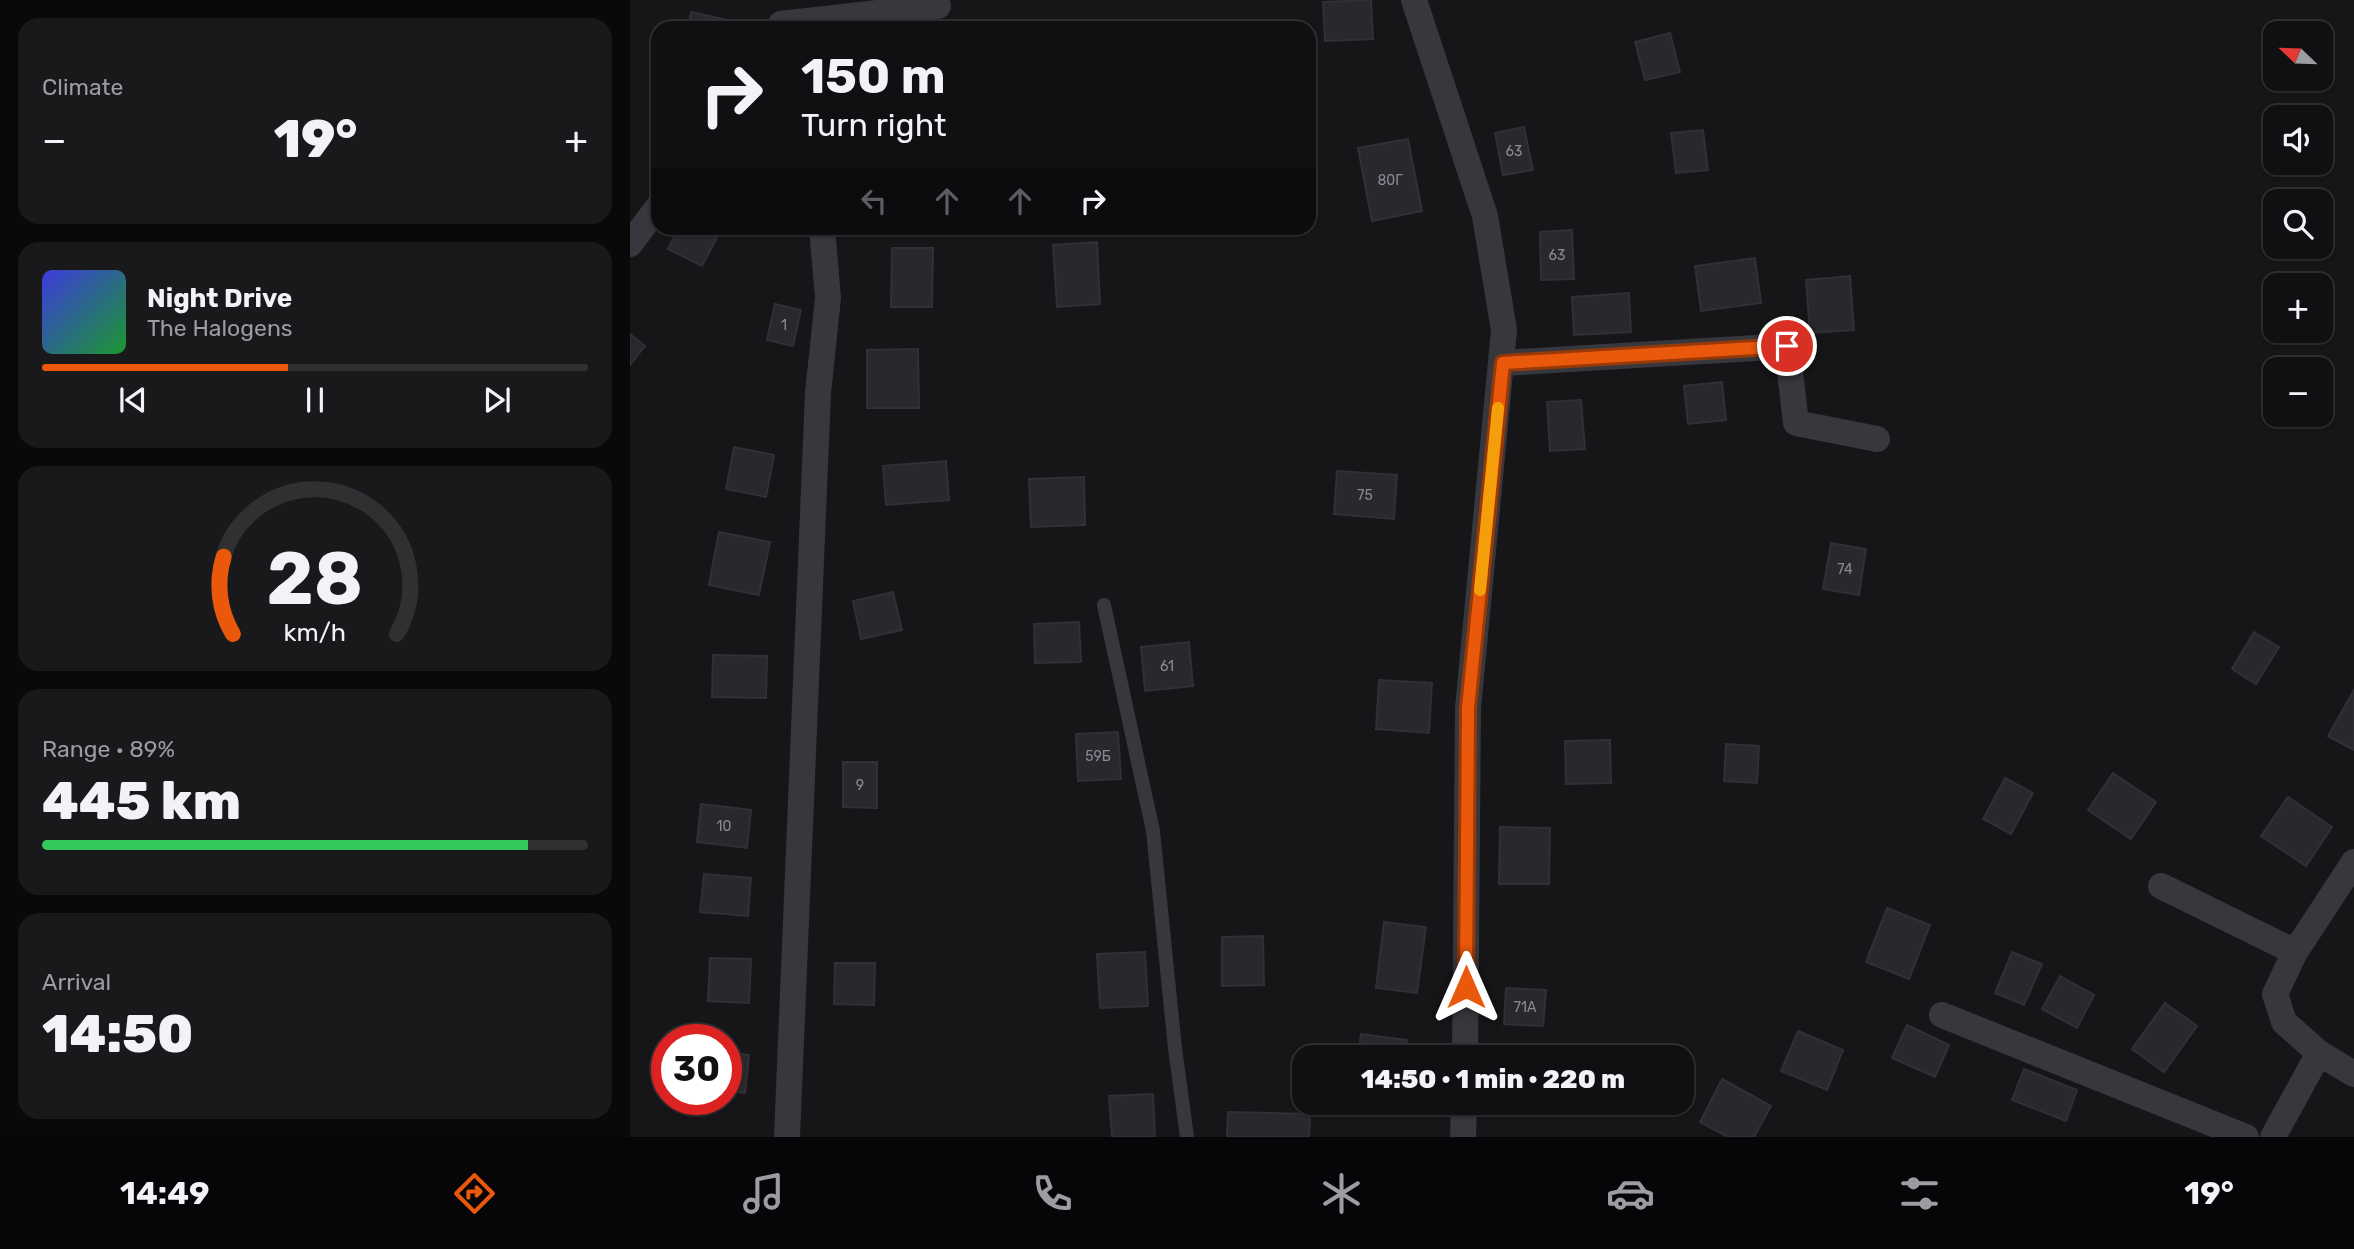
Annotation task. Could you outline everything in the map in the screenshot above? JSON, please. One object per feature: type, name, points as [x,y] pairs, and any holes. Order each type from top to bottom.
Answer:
[{"type":"street","points":[[1414,0],[1485,216],[1504,330],[1503,363],[1468,708],[1465,1045]]},
{"type":"street","points":[[807,21],[938,6]]},
{"type":"street","points":[[630,244],[651,216]]},
{"type":"street","points":[[787,1137],[818,393],[828,298],[823,235]]},
{"type":"street","points":[[1503,363],[1787,346],[1796,423],[1877,439]]},
{"type":"street","points":[[2354,862],[2295,952],[2275,994],[2284,1022],[2319,1053],[2354,1074]]},
{"type":"street","points":[[2161,886],[2295,952]]},
{"type":"street","points":[[1942,1014],[2246,1137]]},
{"type":"street","points":[[2273,1137],[2319,1053]]},
{"type":"street","points":[[1463,1137],[1464,1115]]},
{"type":"lane","points":[[1104,605],[1153,831],[1187,1137]]},
{"type":"building","points":[[1371,0],[1373,39],[1325,41],[1323,2]]},
{"type":"building","points":[[691,12],[732,21],[689,21]]},
{"type":"building","points":[[1670,33],[1680,72],[1645,80],[1635,42]]},
{"type":"building","points":[[1524,127],[1533,170],[1503,175],[1495,133]]},
{"type":"building","points":[[1703,130],[1708,170],[1676,173],[1671,133]]},
{"type":"building","points":[[1408,139],[1422,211],[1372,221],[1358,148]]},
{"type":"building","points":[[1572,230],[1574,279],[1541,280],[1540,232]]},
{"type":"building","points":[[675,235],[718,235],[702,266],[668,249]]},
{"type":"building","points":[[1097,242],[1100,304],[1057,307],[1053,245]]},
{"type":"building","points":[[892,248],[933,248],[932,307],[891,307]]},
{"type":"building","points":[[1755,258],[1761,303],[1701,311],[1695,266]]},
{"type":"building","points":[[1850,276],[1854,330],[1810,333],[1806,280]]},
{"type":"building","points":[[1629,293],[1631,332],[1574,335],[1572,297]]},
{"type":"building","points":[[775,304],[801,310],[793,346],[767,340]]},
{"type":"building","points":[[630,334],[645,346],[630,365]]},
{"type":"building","points":[[918,349],[919,408],[867,408],[867,350]]},
{"type":"building","points":[[1722,382],[1726,420],[1688,424],[1684,386]]},
{"type":"building","points":[[1581,400],[1585,449],[1550,451],[1547,402]]},
{"type":"building","points":[[734,447],[774,455],[766,497],[726,489]]},
{"type":"building","points":[[946,461],[949,500],[886,505],[883,466]]},
{"type":"building","points":[[1337,471],[1397,475],[1394,519],[1334,514]]},
{"type":"building","points":[[1084,477],[1085,525],[1031,527],[1029,479]]},
{"type":"building","points":[[719,532],[770,542],[759,595],[709,585]]},
{"type":"building","points":[[1831,543],[1866,549],[1859,595],[1823,589]]},
{"type":"building","points":[[893,592],[902,630],[861,639],[853,601]]},
{"type":"building","points":[[1079,622],[1081,662],[1035,663],[1034,624]]},
{"type":"building","points":[[2254,632],[2279,647],[2256,684],[2232,669]]},
{"type":"building","points":[[1189,642],[1193,686],[1145,691],[1141,647]]},
{"type":"building","points":[[713,655],[767,656],[766,698],[712,697]]},
{"type":"building","points":[[1379,680],[1432,683],[1429,733],[1376,729]]},
{"type":"building","points":[[2354,690],[2354,750],[2328,736]]},
{"type":"building","points":[[1118,732],[1121,779],[1078,781],[1076,734]]},
{"type":"building","points":[[1610,740],[1611,783],[1566,784],[1565,741]]},
{"type":"building","points":[[1726,744],[1759,746],[1757,783],[1724,781]]},
{"type":"building","points":[[843,762],[877,762],[877,808],[843,807]]},
{"type":"building","points":[[2113,773],[2156,802],[2131,839],[2088,810]]},
{"type":"building","points":[[2005,778],[2033,793],[2011,834],[1983,819]]},
{"type":"building","points":[[2288,797],[2332,827],[2306,866],[2261,836]]},
{"type":"building","points":[[701,804],[751,810],[747,848],[697,842]]},
{"type":"building","points":[[1500,827],[1550,828],[1549,884],[1499,884]]},
{"type":"building","points":[[704,874],[751,878],[748,916],[700,912]]},
{"type":"building","points":[[1887,908],[1930,925],[1909,979],[1866,962]]},
{"type":"building","points":[[1384,922],[1426,927],[1417,993],[1376,988]]},
{"type":"building","points":[[1263,936],[1264,985],[1222,986],[1222,937]]},
{"type":"building","points":[[1145,952],[1148,1006],[1100,1008],[1097,954]]},
{"type":"building","points":[[2012,952],[2042,964],[2024,1005],[1995,993]]},
{"type":"building","points":[[710,958],[751,959],[749,1003],[708,1001]]},
{"type":"building","points":[[835,963],[875,963],[874,1005],[834,1004]]},
{"type":"building","points":[[2060,976],[2094,995],[2077,1028],[2042,1009]]},
{"type":"building","points":[[1506,988],[1546,990],[1543,1026],[1504,1024]]},
{"type":"building","points":[[2165,1003],[2197,1026],[2164,1072],[2132,1049]]},
{"type":"building","points":[[1907,1025],[1949,1045],[1935,1077],[1892,1058]]},
{"type":"building","points":[[1798,1031],[1843,1050],[1827,1090],[1781,1071]]},
{"type":"building","points":[[1361,1034],[1407,1040],[1406,1045],[1360,1045]]},
{"type":"building","points":[[742,1054],[749,1055],[745,1093],[742,1093]]},
{"type":"building","points":[[2024,1069],[2077,1090],[2066,1121],[2012,1100]]},
{"type":"building","points":[[1722,1079],[1771,1106],[1754,1137],[1728,1137],[1700,1122]]},
{"type":"building","points":[[1153,1094],[1155,1137],[1112,1137],[1109,1096]]},
{"type":"building","points":[[1228,1112],[1310,1115],[1309,1137],[1227,1137]]},
{"type":"slow traffic","points":[[1480,590],[1498,408]]},
{"type":"route","points":[[1466,987],[1468,708],[1503,363],[1787,346]]}]
